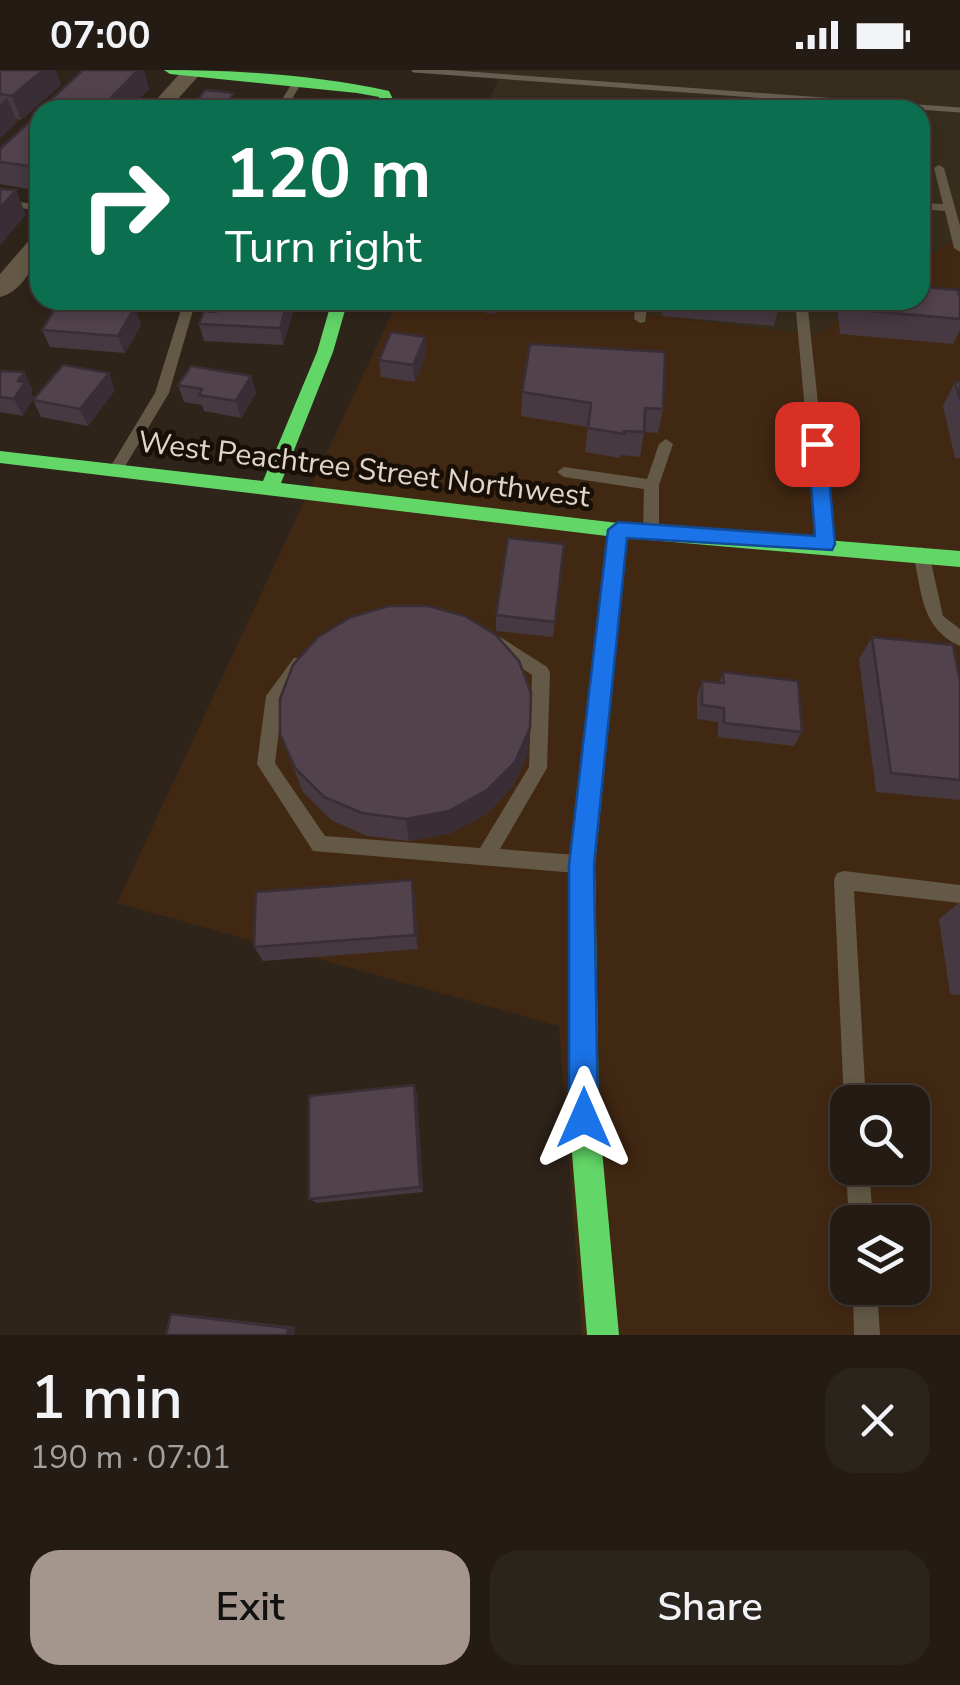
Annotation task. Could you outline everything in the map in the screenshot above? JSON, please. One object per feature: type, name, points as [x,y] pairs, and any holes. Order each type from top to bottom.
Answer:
[{"type":"street","points":[[163,100],[181,71],[298,80],[384,94],[387,100]]},
{"type":"street","points":[[0,290],[30,254]]},
{"type":"street","points":[[270,487],[325,352],[337,310]]},
{"type":"street","name":"West Peachtree Street Northwest","points":[[0,457],[618,530],[960,558]]},
{"type":"street","points":[[604,1335],[584,1118],[582,865],[618,530]]},
{"type":"lane","points":[[286,100],[298,80]]},
{"type":"lane","points":[[939,168],[960,248]]},
{"type":"lane","points":[[0,202],[30,206]]},
{"type":"lane","points":[[930,207],[948,208]]},
{"type":"lane","points":[[116,469],[162,393],[187,310]]},
{"type":"lane","points":[[640,319],[641,310]]},
{"type":"lane","points":[[802,310],[825,544]]},
{"type":"lane","points":[[651,532],[652,485],[666,444]]},
{"type":"lane","points":[[564,472],[652,485]]},
{"type":"lane","points":[[921,553],[936,619],[960,640]]},
{"type":"lane","points":[[479,629],[541,672],[538,768],[486,856]]},
{"type":"lane","points":[[312,647],[276,696],[266,764],[320,845],[558,860],[582,865]]},
{"type":"lane","points":[[854,1085],[844,880],[960,894]]},
{"type":"lane","points":[[865,1305],[867,1335]]},
{"type":"shaded area","points":[[419,70],[960,70],[960,235],[930,256],[930,100],[489,100],[499,77]]},
{"type":"shaded area","points":[[960,235],[960,1335],[582,1335],[559,1026],[117,903],[393,310],[608,310],[816,335],[852,310],[930,310],[930,256]]},
{"type":"shaded area","points":[[608,310],[852,310],[816,335]]},
{"type":"building","points":[[0,70],[43,70],[12,96],[0,94]]},
{"type":"building","points":[[83,70],[138,70],[109,100],[50,100]]},
{"type":"building","points":[[205,90],[234,93],[230,99],[240,100],[198,100]]},
{"type":"building","points":[[30,121],[30,166],[0,162],[0,149]]},
{"type":"building","points":[[0,189],[16,190],[0,208]]},
{"type":"building","points":[[930,288],[958,290],[960,319],[860,310],[930,310]]},
{"type":"building","points":[[54,310],[133,310],[118,336],[42,330]]},
{"type":"building","points":[[285,310],[280,328],[199,324],[204,311]]},
{"type":"building","points":[[391,332],[425,337],[413,365],[379,360]]},
{"type":"building","points":[[530,344],[665,352],[663,409],[645,408],[644,432],[624,434],[588,428],[591,403],[522,392]]},
{"type":"building","points":[[63,365],[109,373],[80,409],[33,400]]},
{"type":"building","points":[[191,366],[251,376],[236,401],[199,395],[202,389],[178,385]]},
{"type":"building","points":[[0,371],[24,372],[18,381],[25,382],[14,399],[0,397]]},
{"type":"building","points":[[508,538],[564,544],[555,622],[496,615]]},
{"type":"building","points":[[389,606],[428,606],[465,616],[496,635],[519,661],[531,693],[530,728],[515,762],[487,790],[449,811],[406,819],[362,813],[324,797],[295,768],[280,734],[280,699],[293,665],[318,637],[351,617]]},
{"type":"building","points":[[872,637],[953,645],[960,681],[960,780],[891,773]]},
{"type":"building","points":[[723,672],[798,681],[802,732],[724,723],[724,708],[702,705],[702,681],[724,683]]},
{"type":"building","points":[[412,880],[415,935],[254,947],[256,892]]},
{"type":"building","points":[[414,1085],[420,1187],[309,1199],[309,1096]]},
{"type":"building","points":[[171,1314],[288,1328],[287,1335],[166,1335]]},
{"type":"railway","points":[[414,70],[824,100]]},
{"type":"railway","points":[[930,108],[960,110]]},
{"type":"traffic: fast","points":[[170,70],[357,89],[384,94],[387,100]]},
{"type":"traffic: fast","points":[[270,487],[325,352],[337,310]]},
{"type":"traffic: fast","points":[[0,457],[618,530],[960,559]]},
{"type":"traffic: fast","points":[[603,1335],[584,1117],[582,865],[618,530]]},
{"type":"route","points":[[584,1118],[582,865],[618,530],[825,544],[817,444]]}]
